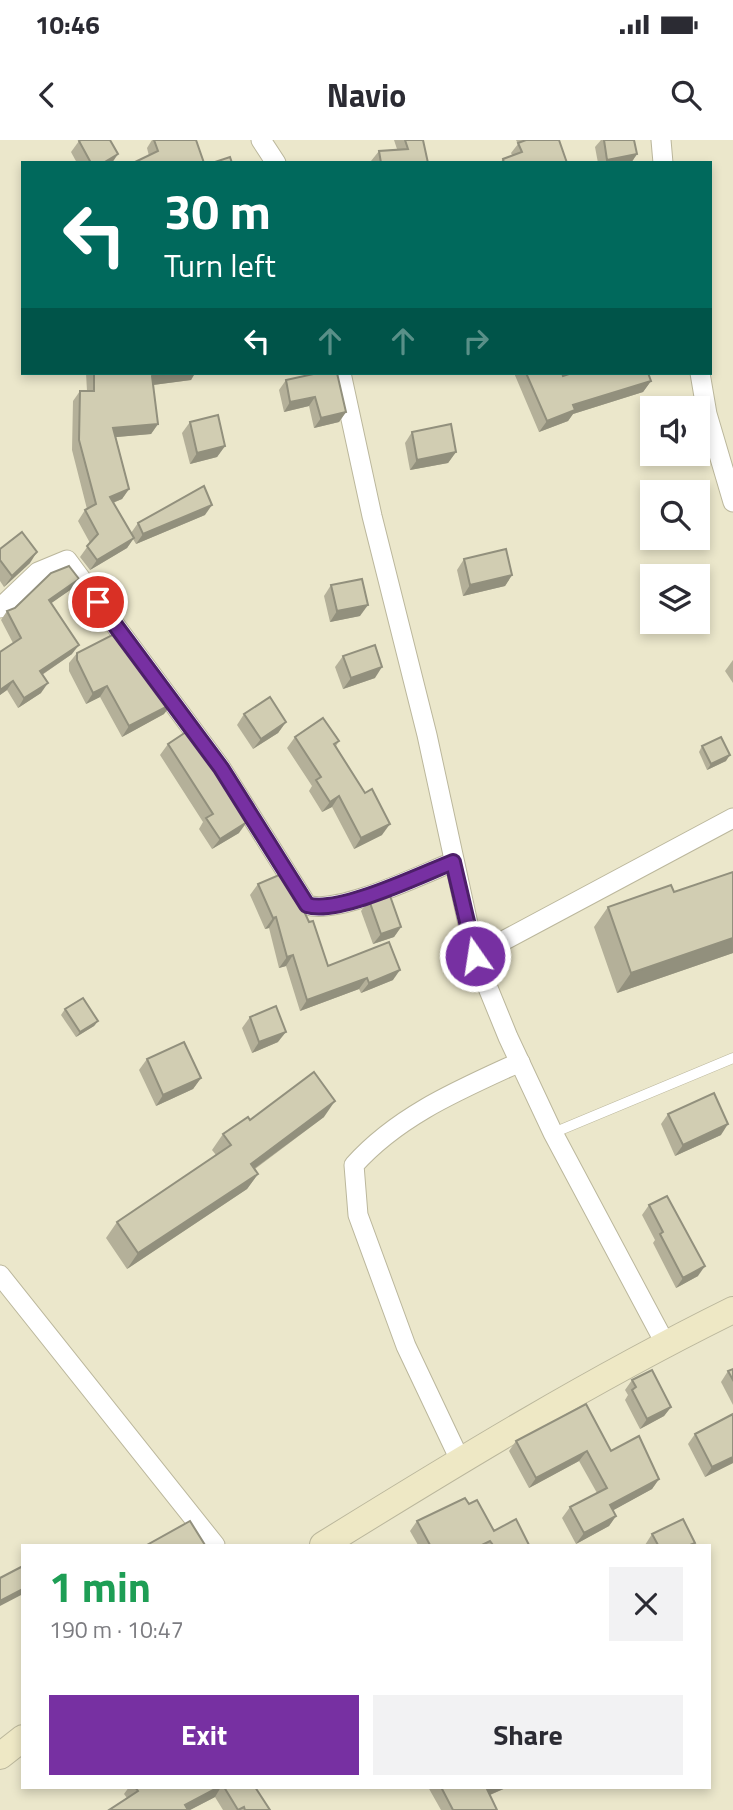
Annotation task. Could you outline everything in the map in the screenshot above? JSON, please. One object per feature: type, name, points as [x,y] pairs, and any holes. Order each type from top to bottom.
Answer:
[{"type":"main road","points":[[325,1544],[460,1460],[666,1343],[733,1310]]},
{"type":"main road","points":[[0,1756],[21,1740]]},
{"type":"street","points":[[261,140],[275,161]]},
{"type":"street","points":[[661,140],[663,161]]},
{"type":"street","points":[[341,375],[372,516],[427,734],[475,956],[553,1133],[666,1343]]},
{"type":"street","points":[[700,375],[707,414],[733,502]]},
{"type":"street","points":[[0,608],[38,572],[67,560],[221,768],[307,905],[320,909],[341,905],[453,862]]},
{"type":"street","points":[[475,956],[733,818]]},
{"type":"street","points":[[460,1460],[405,1346],[358,1215],[354,1165],[377,1140],[411,1115],[520,1062]]},
{"type":"street","points":[[0,1275],[214,1544]]},
{"type":"lane","points":[[553,1133],[733,1058]]},
{"type":"building","points":[[110,140],[118,154],[106,161],[90,161],[79,141]]},
{"type":"building","points":[[154,140],[196,140],[203,161],[137,161],[158,151]]},
{"type":"building","points":[[405,140],[423,140],[428,161],[381,161],[379,151],[408,149]]},
{"type":"building","points":[[526,140],[559,140],[566,161],[504,161],[522,152],[518,143]]},
{"type":"building","points":[[604,140],[634,140],[637,154],[607,160]]},
{"type":"building","points":[[94,375],[159,375],[152,376],[158,424],[113,428],[129,489],[110,497],[134,538],[97,560],[87,546],[98,534],[85,510],[96,504],[79,440],[80,391],[94,391]]},
{"type":"building","points":[[309,375],[337,375],[346,412],[321,418],[315,397],[290,402],[286,380]]},
{"type":"building","points":[[527,375],[649,375],[651,381],[573,405],[575,410],[547,421]]},
{"type":"building","points":[[218,415],[225,446],[197,453],[190,422]]},
{"type":"building","points":[[451,424],[456,452],[417,460],[412,432]]},
{"type":"building","points":[[204,486],[212,505],[143,534],[138,523]]},
{"type":"building","points":[[22,532],[37,552],[12,576],[0,560],[0,549]]},
{"type":"building","points":[[506,549],[512,575],[470,585],[464,559]]},
{"type":"building","points":[[69,566],[79,579],[49,600],[79,645],[40,671],[48,683],[24,698],[13,681],[0,690],[0,652],[21,638],[7,611],[15,608],[51,573]]},
{"type":"building","points":[[362,579],[368,605],[337,611],[331,585]]},
{"type":"building","points":[[120,631],[143,675],[150,671],[172,704],[129,726],[107,686],[93,693],[77,660],[77,653]]},
{"type":"building","points":[[375,645],[382,667],[351,678],[343,656]]},
{"type":"building","points":[[270,697],[286,722],[261,739],[244,714]]},
{"type":"building","points":[[323,718],[339,741],[334,744],[365,793],[372,789],[390,824],[361,838],[339,796],[330,802],[316,780],[321,777],[295,737]]},
{"type":"building","points":[[192,728],[227,778],[221,782],[247,822],[220,839],[206,818],[213,814],[168,744]]},
{"type":"building","points":[[721,737],[730,755],[711,764],[702,746]]},
{"type":"building","points":[[286,872],[309,922],[313,921],[328,966],[389,942],[400,970],[369,983],[367,978],[307,1000],[293,955],[287,957],[276,917],[273,918],[258,884]]},
{"type":"building","points":[[733,872],[733,938],[631,973],[608,907],[671,885],[674,892]]},
{"type":"building","points":[[389,893],[401,927],[381,934],[369,900]]},
{"type":"building","points":[[83,998],[98,1021],[80,1032],[65,1009]]},
{"type":"building","points":[[276,1006],[286,1032],[259,1042],[250,1017]]},
{"type":"building","points":[[184,1042],[201,1078],[163,1095],[147,1059]]},
{"type":"building","points":[[314,1072],[335,1101],[251,1164],[258,1174],[138,1253],[117,1222],[231,1145],[223,1134],[248,1117],[250,1120]]},
{"type":"building","points":[[714,1093],[728,1124],[683,1145],[668,1114]]},
{"type":"building","points":[[667,1196],[705,1266],[683,1278],[660,1234],[663,1232],[649,1205]]},
{"type":"building","points":[[652,1370],[671,1407],[647,1419],[632,1390],[636,1387],[632,1380]]},
{"type":"building","points":[[586,1404],[611,1451],[639,1436],[659,1479],[610,1505],[616,1516],[584,1533],[570,1507],[607,1488],[587,1451],[536,1478],[516,1441]]},
{"type":"building","points":[[733,1414],[733,1457],[712,1467],[695,1434]]},
{"type":"building","points":[[465,1498],[469,1504],[477,1500],[494,1531],[516,1519],[528,1544],[492,1544],[490,1541],[484,1544],[429,1544],[417,1521]]},
{"type":"building","points":[[683,1519],[695,1543],[657,1544],[652,1534]]},
{"type":"building","points":[[190,1521],[204,1544],[149,1544]]},
{"type":"building","points":[[21,1567],[21,1590],[0,1601],[0,1578]]},
{"type":"building","points":[[136,1789],[215,1789],[185,1805],[188,1810],[109,1810],[138,1791]]},
{"type":"building","points":[[225,1789],[256,1789],[270,1810],[245,1810],[244,1807],[238,1810]]},
{"type":"building","points":[[442,1789],[487,1789],[497,1810],[453,1810]]},
{"type":"route","points":[[98,602],[189,729],[221,768],[307,905],[320,909],[341,905],[453,862],[475,956]]}]
